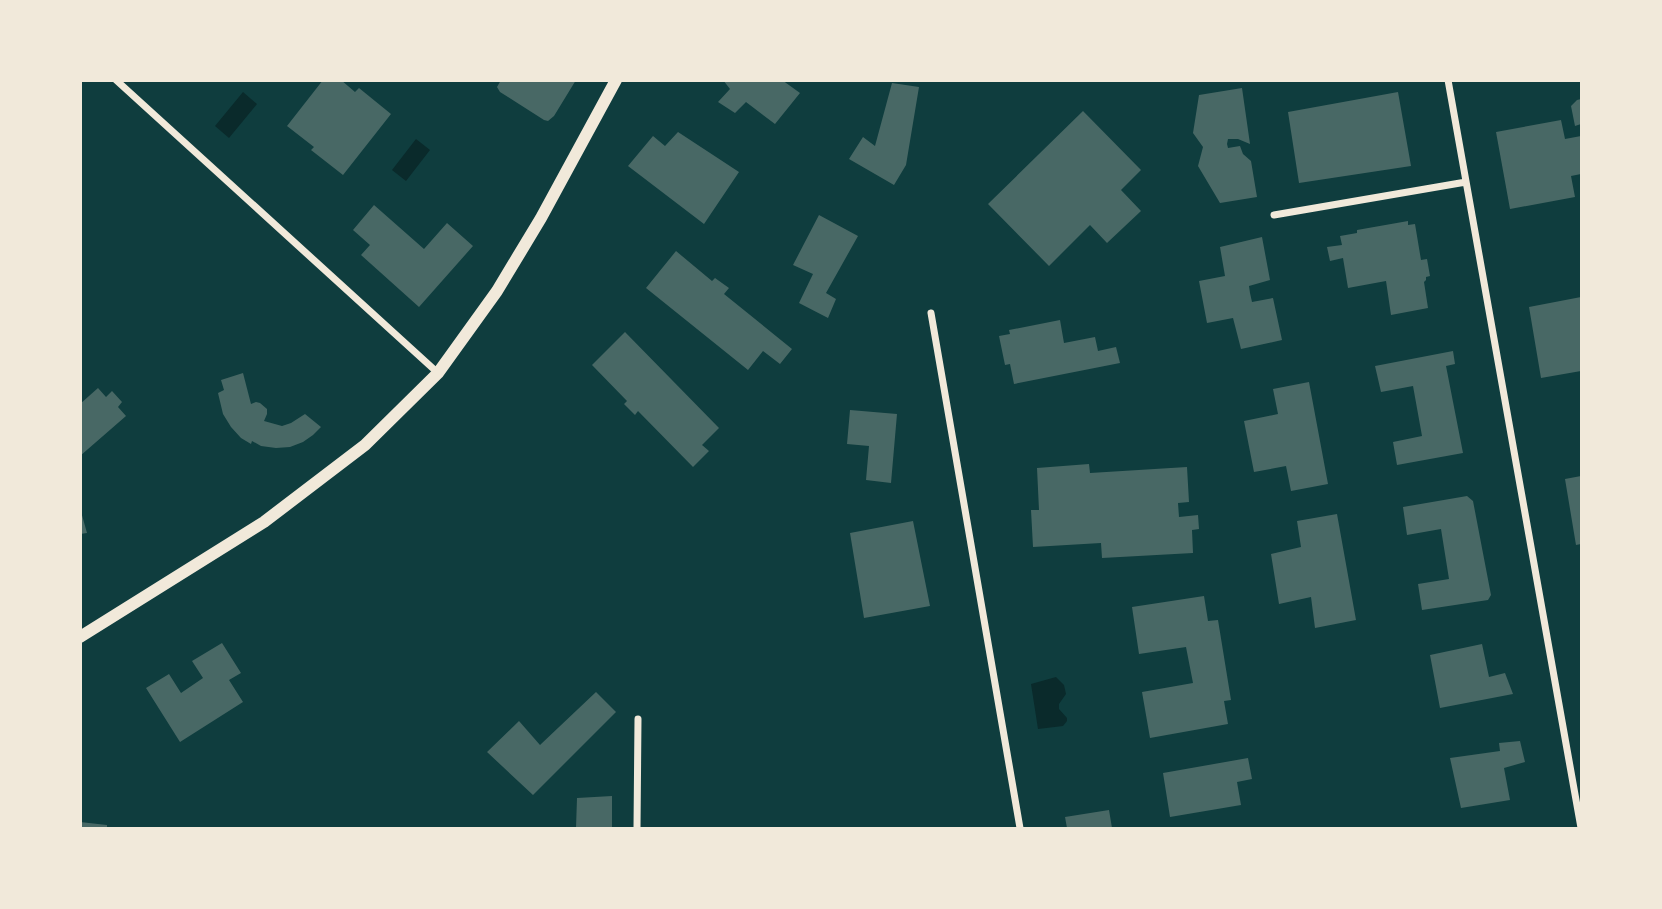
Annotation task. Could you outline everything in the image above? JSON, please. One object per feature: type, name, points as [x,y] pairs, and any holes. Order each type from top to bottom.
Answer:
[{"type":"street","points":[[116,80],[438,373]]},
{"type":"street","points":[[80,638],[264,522],[365,445],[438,373],[484,311],[529,239],[616,80]]},
{"type":"street","points":[[1448,80],[1581,828]]},
{"type":"street","points":[[1274,215],[1466,182]]},
{"type":"street","points":[[931,313],[1020,828]]},
{"type":"street","points":[[637,828],[638,719]]},
{"type":"water","points":[[243,92],[257,104],[229,138],[215,126]]},
{"type":"water","points":[[416,139],[430,150],[406,181],[392,170]]},
{"type":"water","points":[[1056,677],[1064,685],[1066,694],[1059,704],[1059,709],[1067,721],[1063,726],[1038,729],[1031,684]]},
{"type":"building","points":[[323,80],[341,80],[355,92],[359,88],[391,114],[343,175],[311,150],[314,147],[287,126]]},
{"type":"building","points":[[501,80],[576,80],[554,116],[548,121],[500,92],[497,87]]},
{"type":"building","points":[[723,80],[782,80],[800,93],[775,124],[746,102],[735,113],[718,102],[730,89]]},
{"type":"building","points":[[892,83],[919,87],[906,165],[894,185],[849,159],[863,137],[875,146]]},
{"type":"building","points":[[1242,88],[1250,144],[1238,139],[1228,139],[1227,144],[1228,148],[1240,146],[1243,154],[1251,161],[1257,197],[1220,203],[1198,166],[1203,147],[1193,133],[1199,95]]},
{"type":"building","points":[[1398,92],[1411,166],[1299,183],[1288,112]]},
{"type":"building","points":[[1581,99],[1581,124],[1575,126],[1571,106]]},
{"type":"building","points":[[1083,111],[1141,170],[1121,190],[1141,211],[1107,243],[1090,225],[1049,266],[988,204]]},
{"type":"building","points":[[1561,120],[1565,139],[1581,136],[1581,174],[1571,176],[1575,197],[1510,209],[1496,132]]},
{"type":"building","points":[[678,132],[739,172],[704,224],[628,166],[653,136],[665,146]]},
{"type":"building","points":[[374,205],[424,249],[447,223],[473,246],[419,307],[361,255],[370,245],[353,230]]},
{"type":"building","points":[[819,215],[858,236],[826,293],[836,299],[828,318],[799,303],[813,274],[793,265]]},
{"type":"building","points":[[1408,221],[1408,225],[1415,224],[1421,260],[1427,259],[1430,276],[1426,277],[1424,282],[1428,308],[1391,315],[1386,281],[1348,288],[1343,258],[1330,261],[1327,247],[1342,245],[1340,236],[1357,233],[1357,230]]},
{"type":"building","points":[[1262,237],[1270,280],[1249,286],[1250,293],[1252,302],[1273,298],[1282,340],[1241,349],[1233,318],[1207,323],[1199,281],[1225,276],[1220,247]]},
{"type":"building","points":[[676,251],[712,281],[715,278],[729,288],[724,294],[792,349],[780,364],[763,351],[748,370],[646,288]]},
{"type":"building","points":[[1581,297],[1581,371],[1541,378],[1529,307]]},
{"type":"building","points":[[1060,320],[1064,343],[1095,337],[1098,351],[1116,347],[1120,363],[1014,384],[1010,364],[1005,365],[999,336],[1010,334],[1009,330]]},
{"type":"building","points":[[625,332],[719,428],[702,445],[709,451],[693,467],[638,411],[635,415],[624,404],[627,401],[592,365]]},
{"type":"building","points":[[1453,351],[1455,364],[1446,366],[1463,453],[1397,465],[1393,442],[1422,436],[1413,386],[1381,392],[1375,366]]},
{"type":"building","points":[[243,373],[251,404],[260,403],[267,409],[264,421],[282,426],[305,414],[321,427],[303,442],[290,447],[261,446],[241,438],[223,414],[218,393],[224,390],[221,380]]},
{"type":"building","points":[[1309,382],[1328,484],[1291,491],[1286,466],[1254,472],[1244,421],[1278,414],[1273,389]]},
{"type":"building","points":[[98,388],[106,397],[112,391],[122,402],[118,407],[126,416],[80,456],[80,404]]},
{"type":"building","points":[[850,410],[897,414],[891,483],[866,480],[869,446],[847,444]]},
{"type":"building","points":[[1089,464],[1090,473],[1187,467],[1189,502],[1178,503],[1179,517],[1198,515],[1199,529],[1192,530],[1193,553],[1102,558],[1101,543],[1033,547],[1031,510],[1039,510],[1037,468]]},
{"type":"building","points":[[1581,476],[1581,544],[1576,545],[1565,479]]},
{"type":"building","points":[[1467,496],[1473,501],[1491,595],[1488,600],[1422,610],[1418,584],[1449,579],[1441,529],[1407,535],[1403,507]]},
{"type":"building","points":[[80,508],[87,533],[80,534]]},
{"type":"building","points":[[1337,514],[1356,620],[1315,628],[1311,597],[1279,604],[1271,554],[1301,547],[1297,521]]},
{"type":"building","points":[[913,521],[930,606],[864,618],[850,533]]},
{"type":"building","points":[[1204,596],[1208,621],[1218,620],[1231,700],[1224,701],[1228,724],[1150,738],[1142,692],[1193,683],[1186,647],[1139,654],[1132,607]]},
{"type":"building","points":[[222,643],[241,673],[229,680],[243,702],[180,742],[146,688],[169,674],[181,693],[203,678],[192,661]]},
{"type":"building","points":[[1482,644],[1489,677],[1505,673],[1513,694],[1440,708],[1430,655]]},
{"type":"building","points":[[596,692],[616,712],[533,795],[487,752],[519,721],[540,745]]},
{"type":"building","points":[[1520,741],[1525,762],[1504,768],[1510,800],[1461,808],[1450,758],[1500,751],[1499,743]]},
{"type":"building","points":[[1248,758],[1252,779],[1237,782],[1241,805],[1170,817],[1163,773]]},
{"type":"building","points":[[612,796],[612,828],[576,828],[577,798]]},
{"type":"building","points":[[1109,810],[1112,828],[1067,828],[1065,817]]},
{"type":"building","points":[[80,822],[107,825],[107,828],[80,828]]}]
